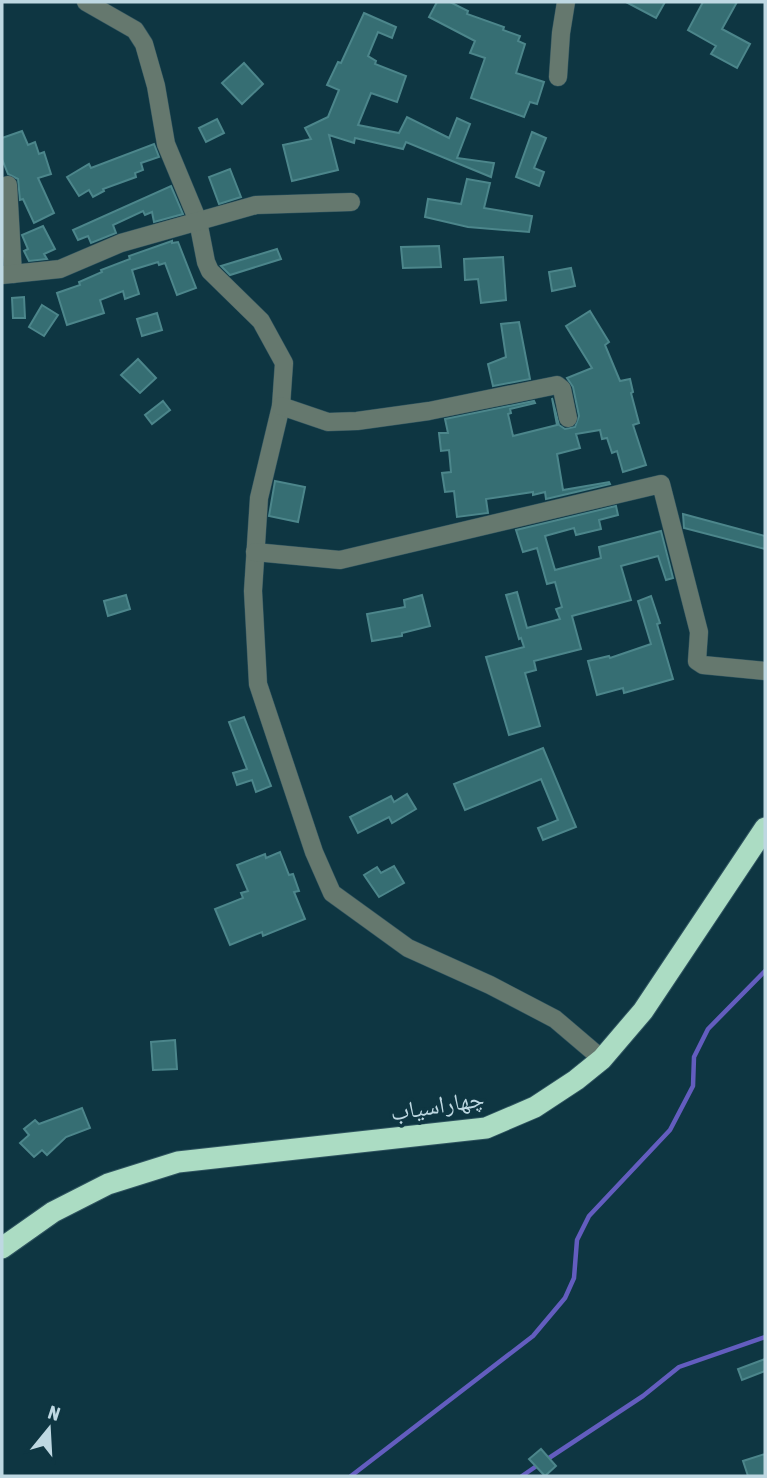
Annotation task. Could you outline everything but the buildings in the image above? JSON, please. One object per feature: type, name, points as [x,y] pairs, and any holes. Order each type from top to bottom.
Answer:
[{"type":"highway","name":"چهاراسیاب","points":[[2,1248],[53,1212],[108,1184],[178,1161],[486,1128],[535,1107],[602,1059],[643,1011],[765,828]]},
{"type":"street","points":[[86,2],[135,30],[144,44],[156,86],[166,144],[198,221],[206,262],[210,271],[261,321],[284,363],[281,406],[259,498],[253,591],[258,684],[314,852],[332,893],[408,948],[490,985],[555,1019],[602,1059]]},
{"type":"street","points":[[558,76],[566,2]]},
{"type":"street","points":[[8,185],[8,274],[60,269],[121,243],[256,205],[351,202]]},
{"type":"street","points":[[281,406],[328,422],[357,421],[429,411],[557,385],[562,389],[568,418]]},
{"type":"street","points":[[256,552],[340,560],[661,484],[699,632],[697,661],[702,665],[765,671]]},
{"type":"waterway","points":[[351,1476],[533,1336],[565,1298],[574,1278],[577,1240],[589,1216],[670,1130],[693,1086],[694,1057],[708,1029],[765,971]]},
{"type":"waterway","points":[[546,1460],[643,1396],[679,1367],[765,1337]]},
{"type":"waterway","points":[[522,1476],[538,1465]]}]
